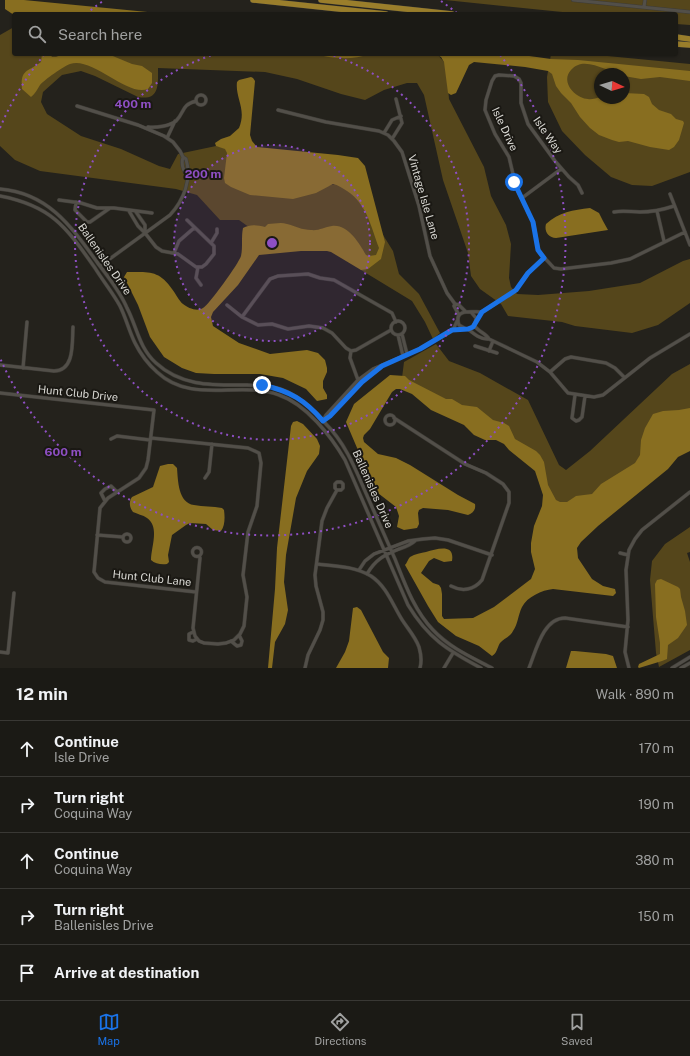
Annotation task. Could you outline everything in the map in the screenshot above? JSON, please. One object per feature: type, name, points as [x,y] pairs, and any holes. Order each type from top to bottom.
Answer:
[{"type":"highway","points":[[253,0],[367,12]]},
{"type":"highway","points":[[320,0],[433,12]]},
{"type":"highway","points":[[678,37],[690,39]]},
{"type":"highway","points":[[678,44],[690,45]]},
{"type":"street","points":[[573,0],[690,12]]},
{"type":"street","points":[[644,8],[645,0]]},
{"type":"street","name":"Isle Drive","points":[[519,79],[514,76],[495,76],[486,100],[485,108],[495,134],[509,157],[514,182],[533,222],[538,250],[544,258]]},
{"type":"street","name":"Isle Way","points":[[519,79],[521,83],[521,103],[530,128],[561,169],[578,185],[582,193]]},
{"type":"street","points":[[392,138],[402,123],[396,99]]},
{"type":"street","points":[[167,138],[186,105],[196,102]]},
{"type":"street","points":[[77,106],[144,127],[167,138],[177,146],[183,157],[186,158],[188,167],[184,195],[179,206],[170,216],[100,266]]},
{"type":"street","name":"Vintage Isle Lane","points":[[278,110],[326,122],[373,129],[392,138],[402,152],[418,206],[430,256],[447,293],[455,304],[459,315]]},
{"type":"street","points":[[384,133],[392,120],[400,116]]},
{"type":"street","points":[[144,127],[156,127],[176,121]]},
{"type":"street","points":[[183,157],[183,171],[187,176]]},
{"type":"street","points":[[522,198],[561,169]]},
{"type":"street","name":"Ballenisles Drive","points":[[0,189],[5,189],[32,197],[50,207],[74,230],[125,303],[137,334],[147,353],[156,364],[163,369],[184,381],[194,383],[210,385],[262,385],[278,388],[293,394],[304,402],[323,421],[341,444],[351,460],[416,608],[432,630],[455,649],[492,668]]},
{"type":"street","points":[[670,194],[690,245]]},
{"type":"street","name":"Ballenisles Drive","points":[[0,196],[25,201],[34,205],[51,215],[75,238],[120,306],[134,342],[140,352],[157,372],[164,377],[185,387],[207,391],[253,391],[280,395],[305,410],[320,424],[345,460],[415,617],[427,632],[439,643],[453,653],[481,668]]},
{"type":"street","points":[[59,200],[76,202],[97,208],[152,213]]},
{"type":"street","points":[[76,202],[75,210],[86,222],[90,222],[110,208]]},
{"type":"street","points":[[614,212],[622,210],[638,212],[657,211],[674,206]]},
{"type":"street","points":[[129,211],[138,226],[158,249],[174,253],[198,267],[204,266],[214,254],[214,246],[187,220]]},
{"type":"street","points":[[657,211],[664,241]]},
{"type":"street","points":[[136,212],[145,225],[145,233]]},
{"type":"street","points":[[174,253],[179,241],[194,228]]},
{"type":"street","points":[[211,243],[217,234],[217,229]]},
{"type":"street","points":[[468,329],[474,325],[482,312],[516,290],[528,273],[544,258],[554,268],[558,269],[611,263],[637,256],[684,232]]},
{"type":"street","points":[[198,267],[196,278],[201,285]]},
{"type":"street","points":[[242,317],[270,279],[278,276],[308,274],[334,280],[392,313],[396,322]]},
{"type":"street","name":"Vintage Isle Lane","points":[[455,304],[459,305],[465,311]]},
{"type":"street","points":[[226,305],[242,317],[258,325],[272,324],[288,329],[308,326],[323,328],[332,333],[346,348],[351,351],[356,350],[392,330],[392,326],[396,322]]},
{"type":"street","points":[[452,330],[458,320],[459,315],[465,311],[482,312]]},
{"type":"street","points":[[471,312],[475,316],[476,321]]},
{"type":"street","points":[[458,320],[459,325],[464,329]]},
{"type":"street","points":[[22,368],[27,322]]},
{"type":"street","points":[[396,322],[402,323],[404,326],[404,331],[400,335]]},
{"type":"street","points":[[474,325],[477,330],[493,341],[529,357],[550,372],[566,392],[575,395],[596,397],[603,395],[624,377],[654,355],[690,334]]},
{"type":"street","points":[[0,365],[54,371],[59,371],[65,368],[70,360],[73,327]]},
{"type":"street","points":[[323,421],[326,415],[358,380],[373,369],[420,349],[452,330],[468,329],[482,338],[489,338]]},
{"type":"street","points":[[392,330],[394,334],[400,335]]},
{"type":"street","points":[[482,338],[484,334]]},
{"type":"street","points":[[400,335],[407,354]]},
{"type":"street","points":[[400,335],[403,356]]},
{"type":"street","points":[[489,351],[493,341]]},
{"type":"street","points":[[475,346],[497,353]]},
{"type":"street","points":[[351,351],[350,358],[358,380]]},
{"type":"street","points":[[550,372],[565,359],[571,357],[606,363],[615,368],[624,377]]},
{"type":"street","points":[[320,424],[330,416],[362,382],[382,366]]},
{"type":"street","name":"Hunt Club Drive","points":[[0,393],[154,410],[151,439]]},
{"type":"street","points":[[575,395],[572,418],[576,421],[582,417],[585,396]]},
{"type":"street","points":[[394,418],[465,464],[486,473],[501,482],[509,494],[509,503],[484,578],[478,585],[469,589],[458,589],[451,586]]},
{"type":"street","points":[[111,439],[117,436],[212,444],[250,449],[259,454],[261,461],[257,506],[248,535],[243,575],[247,604],[244,624],[239,635],[231,641],[218,644],[204,643],[197,639],[193,632],[189,634],[189,640],[193,641],[197,639]]},
{"type":"street","points":[[104,501],[139,478],[148,463],[151,439]]},
{"type":"street","points":[[205,478],[209,472],[212,444]]},
{"type":"street","name":"Hunt Club Lane","points":[[117,492],[111,486],[105,488],[100,493],[104,501],[100,511],[97,535],[94,569],[96,576],[102,581],[196,592],[193,632]]},
{"type":"street","points":[[305,668],[308,655],[320,630],[322,620],[322,606],[315,580],[324,514],[337,490]]},
{"type":"street","points":[[629,668],[625,652],[628,627],[626,570],[628,555],[635,540],[642,530],[690,492]]},
{"type":"street","points":[[97,535],[122,537]]},
{"type":"street","points":[[359,570],[374,554],[408,541],[428,538],[443,539],[492,555]]},
{"type":"street","points":[[367,574],[373,564],[392,552],[413,544],[416,540]]},
{"type":"street","points":[[620,553],[628,555]]},
{"type":"street","points":[[196,592],[199,556]]},
{"type":"street","points":[[317,564],[347,567],[359,570],[376,580],[386,590],[400,618],[416,641],[420,652],[420,668]]},
{"type":"street","points":[[0,652],[8,652],[14,593]]},
{"type":"street","points":[[529,668],[546,628],[555,620],[565,618],[628,627]]},
{"type":"street","points":[[231,641],[237,646],[241,644],[242,641],[239,635]]},
{"type":"street","points":[[444,668],[455,649]]},
{"type":"street","points":[[672,668],[690,657]]},
{"type":"street","points":[[681,668],[690,663]]},
{"type":"shaded area","points":[[5,0],[24,0],[147,12],[12,12],[12,14],[5,9]]},
{"type":"shaded area","points":[[445,0],[690,0],[690,25],[678,24],[678,12],[562,12]]},
{"type":"shaded area","points":[[12,28],[12,56],[439,56],[446,64],[449,99],[484,167],[491,196],[506,225],[511,244],[509,278],[511,287],[517,294],[538,295],[589,291],[640,283],[683,261],[690,259],[690,303],[658,325],[632,333],[575,326],[562,322],[508,316],[501,304],[480,289],[471,276],[468,253],[443,180],[424,95],[417,83],[407,83],[384,90],[365,100],[341,94],[297,79],[265,72],[158,68],[156,90],[154,94],[145,98],[138,97],[95,76],[81,71],[62,75],[43,92],[41,102],[47,114],[81,136],[121,149],[159,166],[170,169],[178,154],[216,146],[228,147],[291,194],[340,183],[360,198],[393,251],[399,274],[419,294],[440,333],[433,339],[425,322],[412,301],[361,270],[350,240],[324,232],[253,230],[239,220],[220,220],[197,195],[176,189],[40,171],[15,160],[0,146],[0,35]]},
{"type":"shaded area","points":[[42,56],[113,56],[132,64],[142,66],[152,73],[152,83],[148,89],[140,90],[130,87],[89,66],[79,63],[70,64],[59,70],[40,85],[31,97],[22,89],[22,78],[26,72],[41,62]]},
{"type":"shaded area","points":[[323,56],[362,56],[355,58]]},
{"type":"shaded area","points":[[439,56],[529,56],[690,71],[690,81],[660,77],[641,79],[630,77],[630,68],[603,68],[590,64],[583,64],[571,70],[567,79],[570,89],[574,93],[583,98],[594,99],[594,104],[630,104],[630,93],[644,94],[649,97],[652,104],[659,110],[671,114],[676,119],[683,121],[684,123],[679,140],[674,147],[669,150],[628,141],[619,142],[599,135],[590,128],[580,117],[571,103],[561,93],[556,86],[552,74],[548,71],[474,62],[469,65],[456,93],[451,95],[448,93],[444,62]]},
{"type":"shaded area","points":[[551,56],[608,56],[690,64],[690,172],[652,186],[632,185],[611,177],[585,155],[562,131],[548,102],[547,77]]},
{"type":"shaded area","points":[[251,77],[255,81],[250,135],[252,141],[257,147],[358,158],[365,166],[385,242],[381,259],[368,269],[361,270],[327,251],[301,251],[259,255],[238,285],[213,312],[211,317],[213,326],[239,343],[270,354],[307,350],[318,353],[325,360],[327,368],[323,381],[323,388],[327,395],[327,399],[317,401],[306,389],[283,378],[260,374],[196,373],[182,368],[164,357],[150,337],[138,305],[124,277],[127,272],[147,272],[158,275],[163,278],[183,304],[193,309],[201,309],[217,292],[239,260],[242,253],[243,228],[251,225],[265,227],[268,224],[282,223],[314,230],[338,226],[348,231],[352,235],[366,255],[376,255],[379,248],[368,216],[354,196],[338,186],[333,184],[316,193],[293,199],[250,195],[225,183],[224,178],[227,153],[225,149],[216,146],[215,143],[230,136],[239,128],[242,115],[237,82],[239,80]]},
{"type":"shaded area","points":[[590,208],[599,213],[608,230],[556,238],[553,238],[547,234],[546,224],[551,220],[561,214]]},
{"type":"shaded area","points":[[436,344],[449,361],[480,373],[528,400],[559,465],[566,470],[590,451],[672,374],[690,364],[690,411],[550,558],[551,501],[538,467],[519,448],[402,378],[404,362]]},
{"type":"shaded area","points":[[390,375],[405,376],[409,380],[446,399],[452,399],[462,405],[477,407],[493,420],[509,426],[515,439],[536,451],[540,455],[544,462],[548,485],[556,500],[560,502],[567,502],[576,496],[592,494],[601,484],[635,463],[640,455],[641,440],[645,428],[653,414],[663,411],[690,408],[690,451],[678,457],[668,469],[598,526],[581,542],[577,548],[578,558],[592,579],[603,586],[615,589],[616,593],[613,596],[553,589],[535,595],[524,603],[513,631],[500,643],[496,652],[492,656],[479,646],[456,636],[438,622],[405,565],[409,558],[418,554],[440,549],[448,549],[452,555],[452,561],[444,562],[434,558],[429,561],[421,573],[441,588],[442,616],[444,619],[473,618],[494,607],[531,579],[535,569],[531,552],[531,543],[534,526],[542,506],[543,495],[535,471],[509,450],[504,444],[496,440],[485,440],[474,435],[464,425],[431,410],[412,394],[396,389],[392,392],[370,429],[364,435],[364,442],[378,454],[396,458],[410,465],[475,504],[474,511],[468,515],[448,510],[423,508],[419,510],[418,513],[419,524],[417,528],[404,530],[397,527],[399,516],[396,507],[374,490],[346,422],[354,404]]},
{"type":"shaded area","points":[[297,421],[303,424],[317,439],[320,446],[319,454],[307,471],[296,498],[286,555],[284,582],[288,610],[285,624],[275,642],[272,668],[268,668],[277,548],[291,426],[293,422]]},
{"type":"shaded area","points":[[173,464],[177,468],[180,490],[185,500],[194,505],[222,508],[225,516],[221,531],[213,530],[206,524],[190,523],[172,535],[168,555],[169,562],[167,564],[161,564],[151,560],[154,532],[151,522],[145,517],[133,512],[130,502],[132,497],[153,487],[160,466]]},
{"type":"shaded area","points":[[690,527],[690,552],[687,553],[690,562],[690,650],[659,667],[656,653],[650,580],[652,561],[665,544]]},
{"type":"shaded area","points":[[661,579],[680,589],[687,625],[678,638],[668,645],[667,659],[639,668],[639,664],[660,654],[656,617],[655,584],[657,580]]},
{"type":"shaded area","points":[[357,607],[361,610],[383,652],[389,658],[388,668],[336,668],[349,641],[353,608]]},
{"type":"shaded area","points":[[571,651],[613,656],[617,668],[566,668]]},
{"type":"route","points":[[262,385],[278,388],[293,394],[310,407],[323,421],[330,416],[362,382],[382,366],[420,349],[452,330],[471,329],[482,312],[516,290],[526,275],[544,258],[538,250],[533,222],[514,182]]}]
